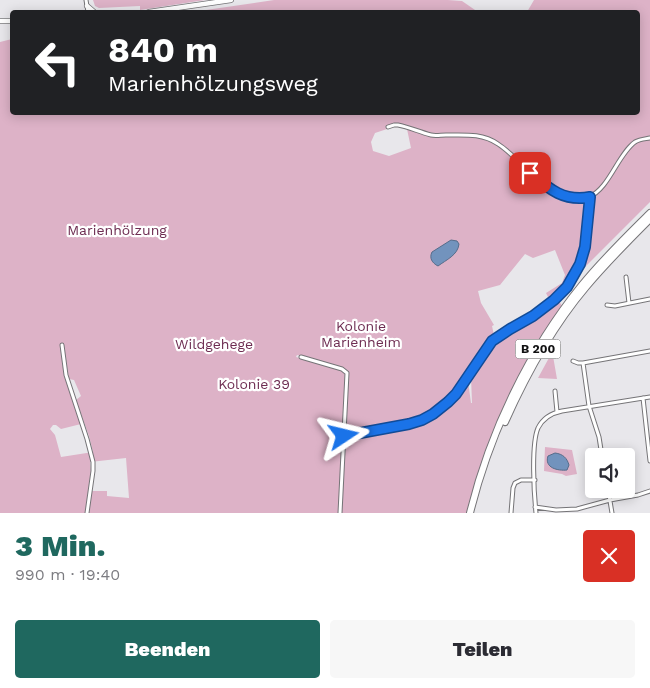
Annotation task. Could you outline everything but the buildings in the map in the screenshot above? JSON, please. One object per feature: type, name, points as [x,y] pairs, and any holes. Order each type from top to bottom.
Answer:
[{"type":"highway","name":"B 200","points":[[470,513],[486,457],[503,418],[525,371],[555,321],[582,284],[650,213]]},
{"type":"highway","name":"B 200","points":[[474,513],[490,458],[525,381],[541,352],[586,287],[650,220]]},
{"type":"main road","points":[[163,10],[231,0]]},
{"type":"main road","points":[[87,6],[92,10]]},
{"type":"street","points":[[86,0],[88,10]]},
{"type":"street","points":[[388,128],[398,125],[432,135],[484,137],[505,149],[530,173],[554,191],[571,198],[590,197],[603,186],[635,142],[650,138]]},
{"type":"street","points":[[344,436],[409,424],[433,414],[456,394],[492,341],[533,316],[554,300],[567,287],[580,264],[585,247],[590,197]]},
{"type":"street","points":[[626,277],[628,303]]},
{"type":"street","points":[[607,304],[611,306],[650,299]]},
{"type":"street","points":[[62,345],[68,382],[93,462],[87,513]]},
{"type":"street","points":[[573,361],[584,363],[650,351]]},
{"type":"street","points":[[301,357],[342,368],[347,373],[340,513]]},
{"type":"street","points":[[584,363],[589,406],[601,448]]},
{"type":"street","points":[[555,391],[557,412]]},
{"type":"street","points":[[536,513],[534,480],[535,445],[538,429],[545,419],[557,412],[650,397]]},
{"type":"street","points":[[643,398],[650,461]]},
{"type":"street","points":[[511,513],[515,482],[534,480]]},
{"type":"street","points":[[535,507],[570,512],[610,500],[638,495],[650,490]]},
{"type":"street","points":[[610,500],[612,513]]},
{"type":"green space","points":[[93,0],[205,0],[140,10],[140,6],[99,8],[95,6]]},
{"type":"green space","points":[[274,0],[448,0],[462,1],[475,10],[206,10]]},
{"type":"green space","name":"Marienhölzung","points":[[534,0],[650,0],[650,202],[550,301],[546,293],[562,283],[565,275],[555,250],[533,258],[525,254],[500,285],[478,291],[481,303],[494,325],[492,326],[494,335],[451,396],[430,414],[412,421],[348,433],[346,431],[348,373],[344,368],[297,355],[296,357],[342,370],[345,373],[339,513],[89,513],[91,491],[107,491],[107,496],[129,498],[126,458],[90,462],[91,472],[85,513],[0,513],[0,42],[10,40],[10,115],[640,115],[640,10],[528,10]],"holes":[[[396,126],[407,129],[411,148],[389,156],[373,151],[371,142],[375,133]],[[66,361],[69,379],[74,380],[81,396],[76,400],[93,452],[61,457],[55,435],[50,429],[53,425],[61,429],[81,424],[65,378],[62,362]]]},
{"type":"green space","points":[[558,299],[562,306],[544,332],[513,389],[468,513],[341,513],[346,440],[348,437],[411,426],[433,419],[455,399],[468,381],[472,403],[472,373],[490,346],[498,338],[544,310]]},
{"type":"green space","points":[[550,356],[553,356],[557,379],[538,378]]},
{"type":"green space","points":[[545,447],[572,450],[577,474],[566,476],[544,471]]},
{"type":"water","points":[[451,240],[457,241],[459,244],[458,248],[451,257],[438,266],[432,260],[432,252]]},
{"type":"water","points":[[555,453],[566,458],[569,465],[567,470],[560,470],[550,466],[547,460],[548,456]]},
{"type":"route","points":[[344,436],[409,424],[422,420],[439,410],[456,394],[492,341],[533,316],[567,287],[580,264],[585,247],[590,197],[565,197],[530,173]]},
{"type":"park label","name":"Kolonie Marienheim","points":[[361,334]]},
{"type":"park label","name":"Wildgehege","points":[[214,344]]},
{"type":"park label","name":"Kolonie 39","points":[[254,384]]}]
